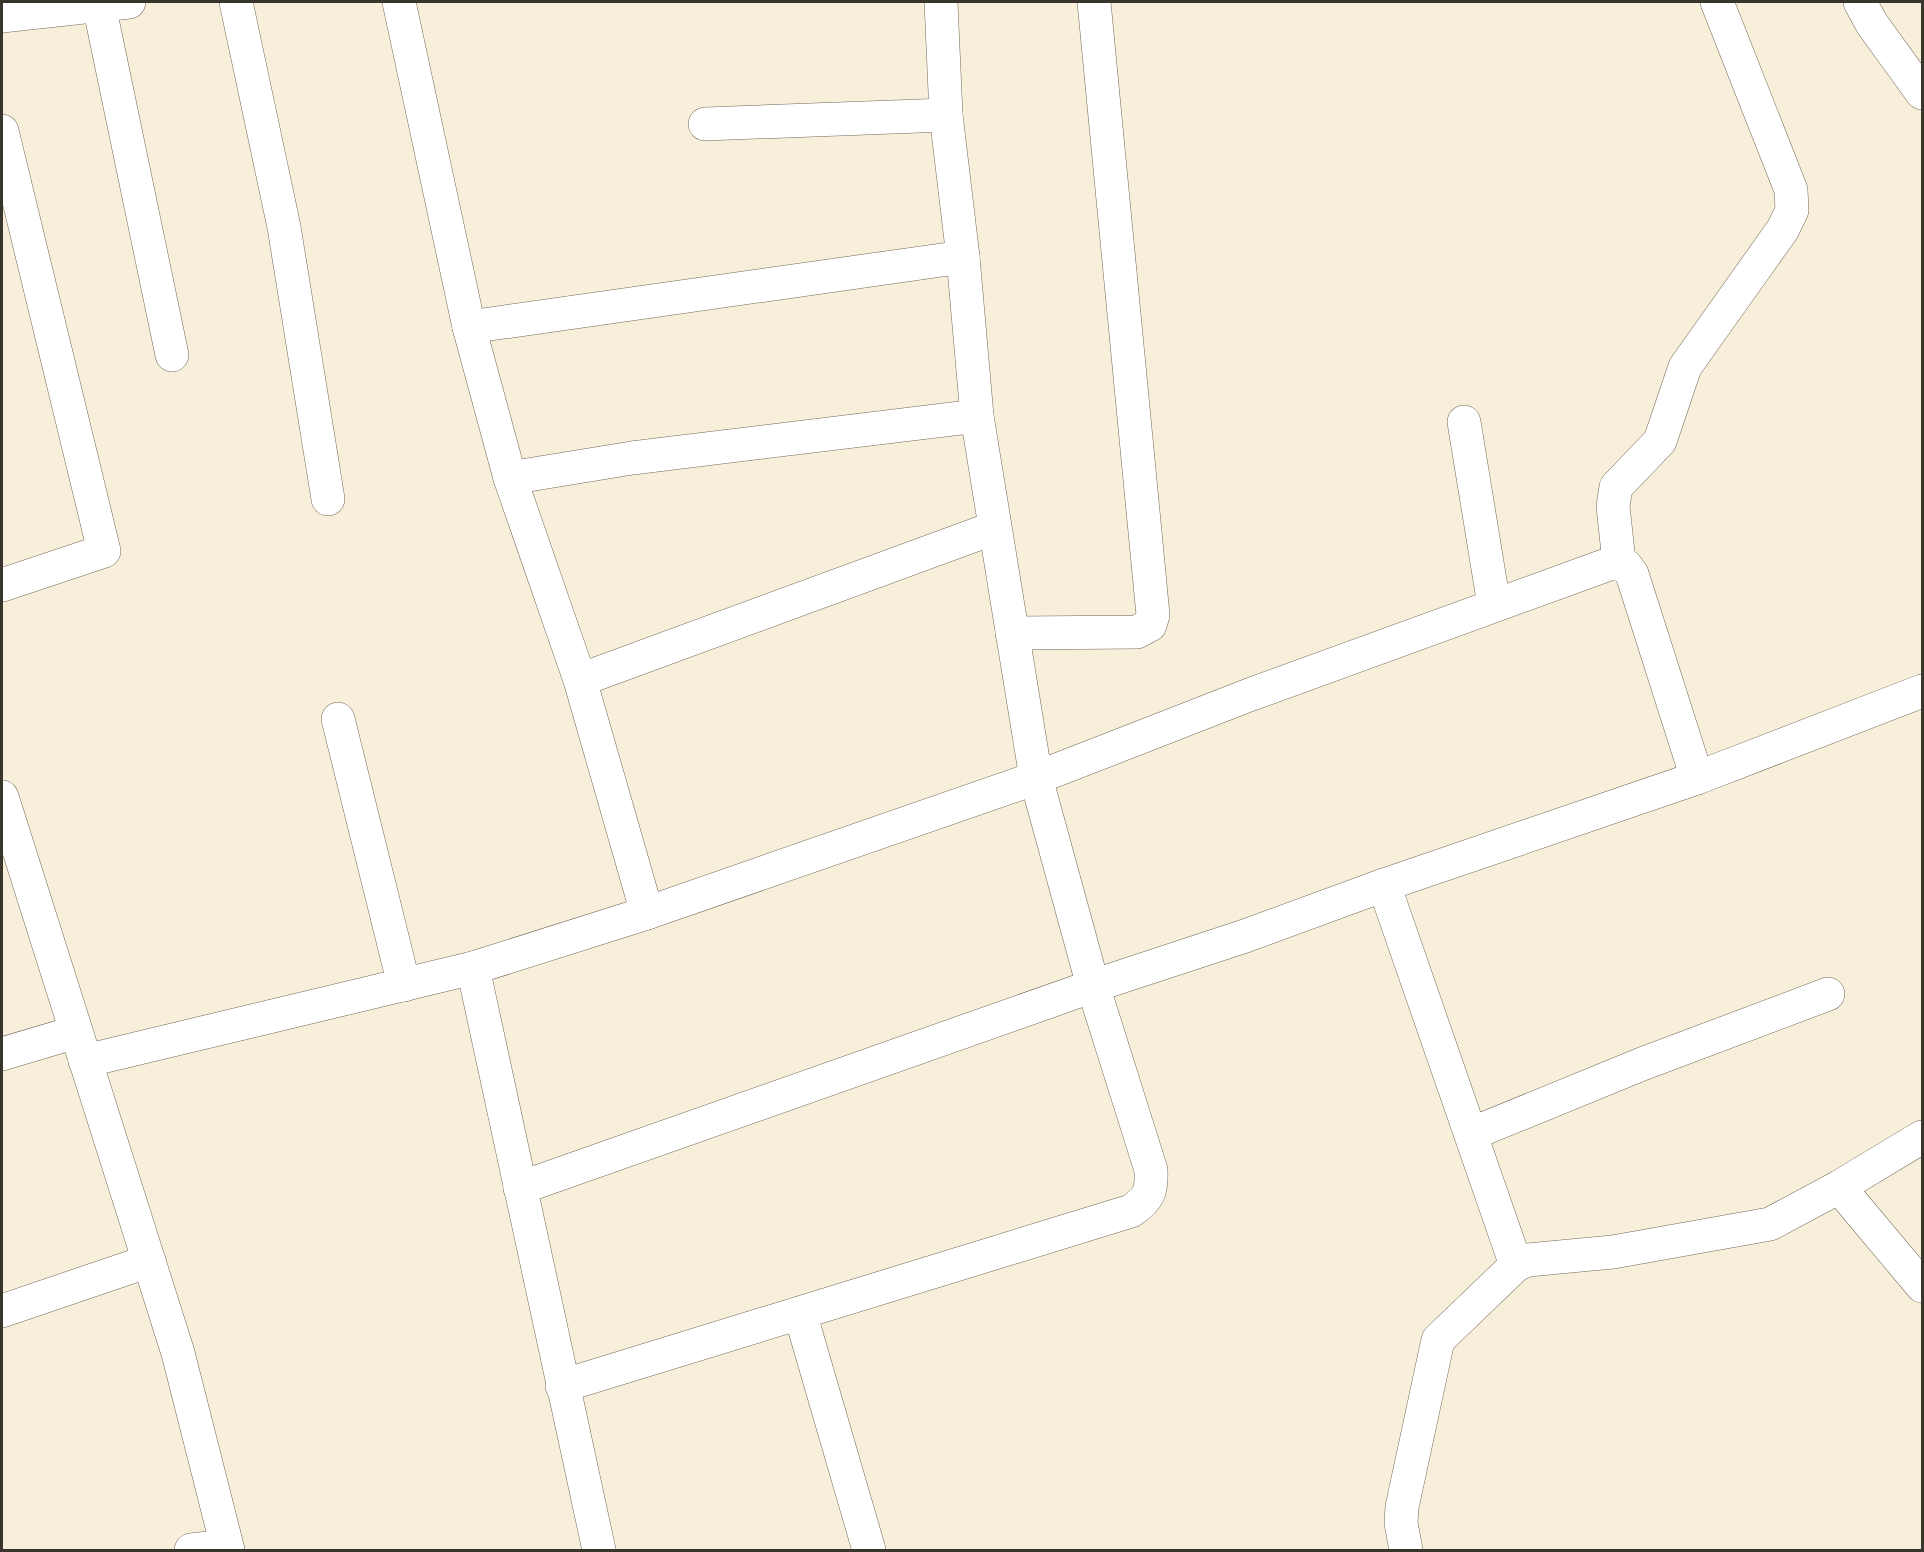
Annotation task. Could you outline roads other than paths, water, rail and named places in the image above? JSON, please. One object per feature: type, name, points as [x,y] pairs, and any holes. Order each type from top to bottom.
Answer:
[{"type":"street","points":[[236,2],[284,226],[328,499]]},
{"type":"street","points":[[399,2],[469,327],[510,478],[580,680],[647,913]]},
{"type":"street","points":[[562,1386],[1131,1211],[1146,1201],[1152,1189],[1151,1170],[1093,986],[1036,778],[977,416],[963,257],[946,115],[941,2]]},
{"type":"street","points":[[1012,633],[1137,632],[1150,625],[1153,615],[1094,2]]},
{"type":"street","points":[[1619,562],[1613,506],[1616,487],[1660,441],[1685,368],[1783,229],[1792,210],[1791,190],[1718,2]]},
{"type":"street","points":[[1860,2],[1872,24],[1923,93]]},
{"type":"street","points":[[2,16],[114,3],[172,355]]},
{"type":"street","points":[[705,124],[946,115]]},
{"type":"street","points":[[2,131],[104,551],[2,585]]},
{"type":"street","points":[[469,327],[963,257]]},
{"type":"street","points":[[510,478],[655,455],[977,416]]},
{"type":"street","points":[[1464,422],[1494,604]]},
{"type":"street","points":[[580,680],[994,528]]},
{"type":"street","points":[[2,1054],[80,1047],[404,985],[473,968],[647,913],[1036,778],[1494,604],[1619,562],[1626,566],[1632,574],[1697,778]]},
{"type":"street","points":[[520,1188],[1093,986],[1245,936],[1384,885],[1697,778],[1923,691]]},
{"type":"street","points":[[338,719],[404,985]]},
{"type":"street","points":[[2,797],[178,1353],[227,1548],[191,1551]]},
{"type":"street","points":[[1384,885],[1516,1265]]},
{"type":"street","points":[[473,968],[599,1551]]},
{"type":"street","points":[[1471,1134],[1642,1064],[1828,994]]},
{"type":"street","points":[[1406,1551],[1401,1523],[1402,1507],[1438,1340],[1516,1265],[1528,1260],[1613,1252],[1770,1224],[1839,1187],[1923,1137]]},
{"type":"street","points":[[1839,1187],[1923,1286]]},
{"type":"street","points":[[2,1311],[149,1261]]},
{"type":"street","points":[[801,1313],[869,1551]]}]
